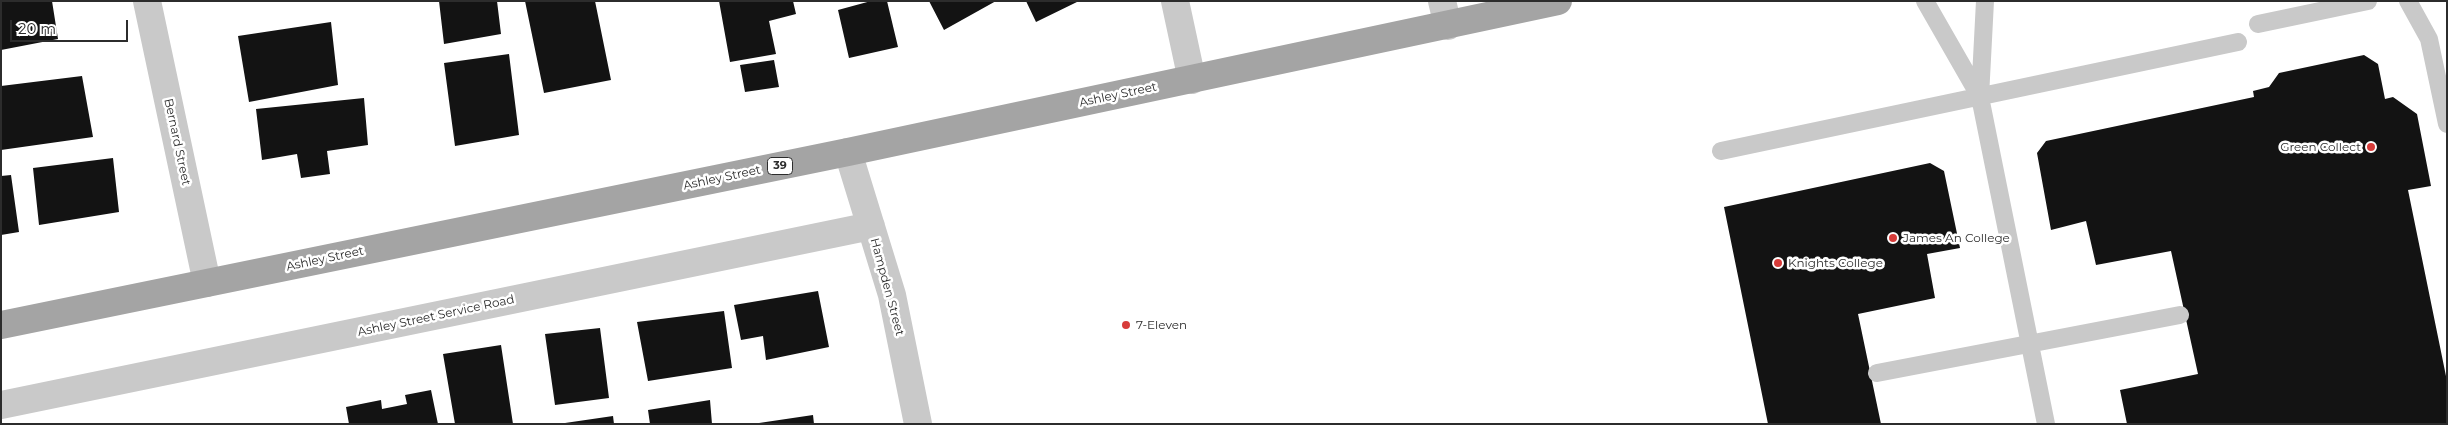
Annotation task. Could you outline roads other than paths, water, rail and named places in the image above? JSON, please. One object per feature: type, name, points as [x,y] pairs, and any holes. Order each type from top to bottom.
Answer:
[{"type":"main road","name":"Ashley Street","points":[[1,325],[1192,80],[1445,14],[1558,1]]},
{"type":"street","name":"Bernard Street","points":[[148,1],[208,283]]},
{"type":"street","points":[[1175,1],[1192,80]]},
{"type":"street","name":"Hampden Street","points":[[848,152],[894,303],[918,424]]},
{"type":"street","name":"Ashley Street Service Road","points":[[1,405],[871,226]]},
{"type":"lane","points":[[1925,1],[1980,97]]},
{"type":"lane","points":[[1984,1],[1980,97],[2046,424]]},
{"type":"lane","points":[[2258,24],[2368,1]]},
{"type":"lane","points":[[2408,1],[2429,39],[2447,124]]},
{"type":"lane","points":[[1721,151],[2238,42]]},
{"type":"lane","points":[[1878,374],[2180,314]]},
{"type":"place","name":"Green Collect","points":[[2371,147]]},
{"type":"place","name":"James An College","points":[[1893,238]]},
{"type":"place","name":"Knights College","points":[[1778,263]]},
{"type":"place","name":"7-Eleven","points":[[1126,325]]}]
